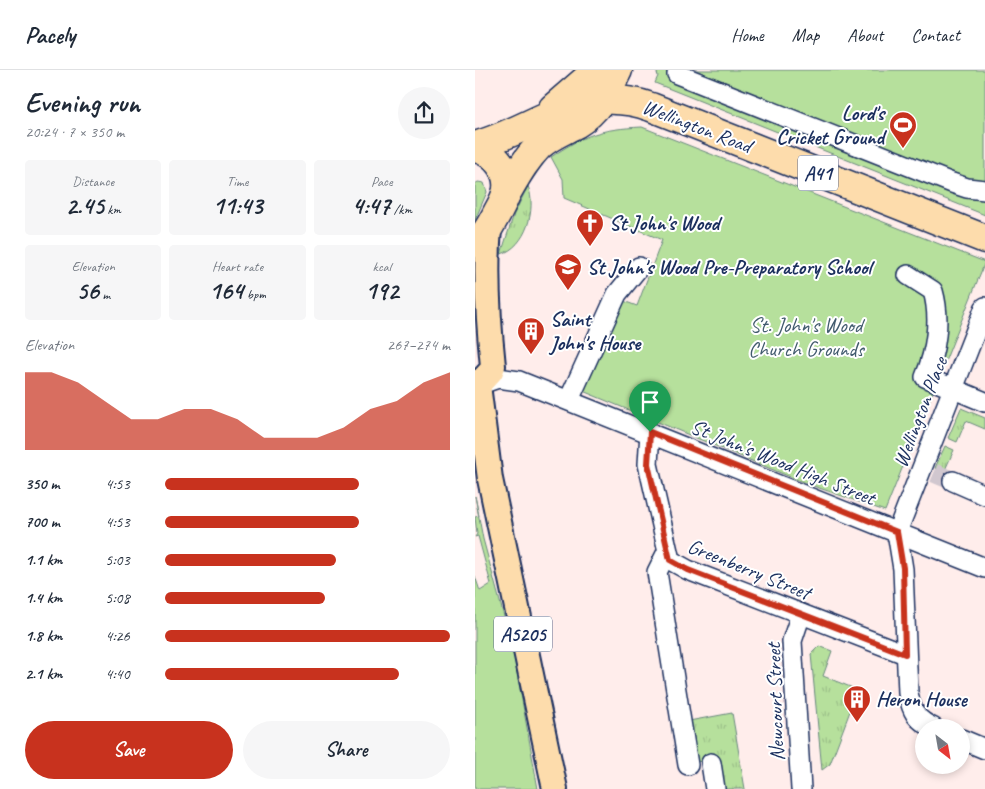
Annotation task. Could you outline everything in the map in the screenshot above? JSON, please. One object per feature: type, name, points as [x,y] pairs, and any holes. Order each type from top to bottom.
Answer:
[{"type":"highway","points":[[549,113],[557,103],[597,70]]},
{"type":"highway","points":[[482,235],[520,170],[541,145],[586,117],[602,99],[618,70]]},
{"type":"highway","points":[[627,70],[630,79],[651,107]]},
{"type":"highway","name":"Wellington Road","points":[[475,147],[504,136],[549,113],[602,99],[621,99],[651,107],[985,239]]},
{"type":"highway","points":[[475,147],[488,152],[498,161],[505,173],[506,194]]},
{"type":"main road","points":[[476,383],[491,371],[493,366],[487,316],[486,270],[482,235]]},
{"type":"main road","name":"A5205","points":[[476,383],[491,486],[555,789]]},
{"type":"street","points":[[677,74],[952,183],[967,188],[985,190]]},
{"type":"street","points":[[569,400],[617,294],[639,267]]},
{"type":"street","points":[[908,276],[933,291],[936,303],[937,328],[931,365],[925,377],[985,402]]},
{"type":"street","name":"Wellington Place","points":[[897,532],[928,470],[953,389],[985,307]]},
{"type":"street","name":"St John's Wood High Street","points":[[476,383],[498,378],[519,381],[985,568]]},
{"type":"street","name":"Greenberry Street","points":[[650,432],[648,464],[670,560],[677,566],[905,654]]},
{"type":"street","points":[[953,481],[985,495]]},
{"type":"street","points":[[897,532],[903,568],[907,693],[911,712],[918,719]]},
{"type":"street","points":[[667,552],[657,572],[688,765]]},
{"type":"street","name":"Newcourt Street","points":[[801,789],[792,640],[807,617]]},
{"type":"street","points":[[970,743],[985,749]]},
{"type":"street","points":[[711,763],[715,789]]},
{"type":"green space","name":"Lord's Cricket Ground","points":[[656,70],[985,70],[985,215],[655,83],[658,76]]},
{"type":"green space","name":"St. John's Wood Church Grounds","points":[[642,127],[985,262],[885,511],[805,483],[578,389],[618,299],[637,306],[662,240],[564,198],[563,179],[551,157],[594,134],[615,129]]},
{"type":"green space","points":[[478,182],[484,183],[487,192],[475,220],[475,184]]},
{"type":"green space","points":[[528,186],[531,205],[527,226],[517,244],[501,254],[514,214]]},
{"type":"green space","points":[[961,408],[985,418],[985,429],[966,421],[957,442],[948,438]]},
{"type":"green space","points":[[945,446],[954,450],[944,472],[935,468]]},
{"type":"green space","points":[[479,516],[483,539],[513,650],[538,789],[475,789],[475,576],[480,591],[491,584],[478,536],[475,537],[477,534],[475,517]]},
{"type":"green space","points":[[819,646],[832,651],[823,676],[858,690],[830,764],[822,770],[811,654]]},
{"type":"green space","points":[[732,713],[745,789],[719,789],[714,759],[696,762],[689,721]]},
{"type":"tunnel","points":[[934,473],[953,481]]},
{"type":"place","name":"Lord's Cricket Ground","points":[[903,149]]},
{"type":"place","name":"St John's Wood","points":[[590,247]]},
{"type":"place","name":"St John's Wood Pre-Preparatory School","points":[[568,291]]},
{"type":"place","name":"Saint John's House","points":[[531,355]]},
{"type":"place","name":"Heron House","points":[[857,723]]},
{"type":"route","points":[[650,432],[897,532],[903,568],[905,654],[677,566],[670,560],[648,464],[650,432]]}]
